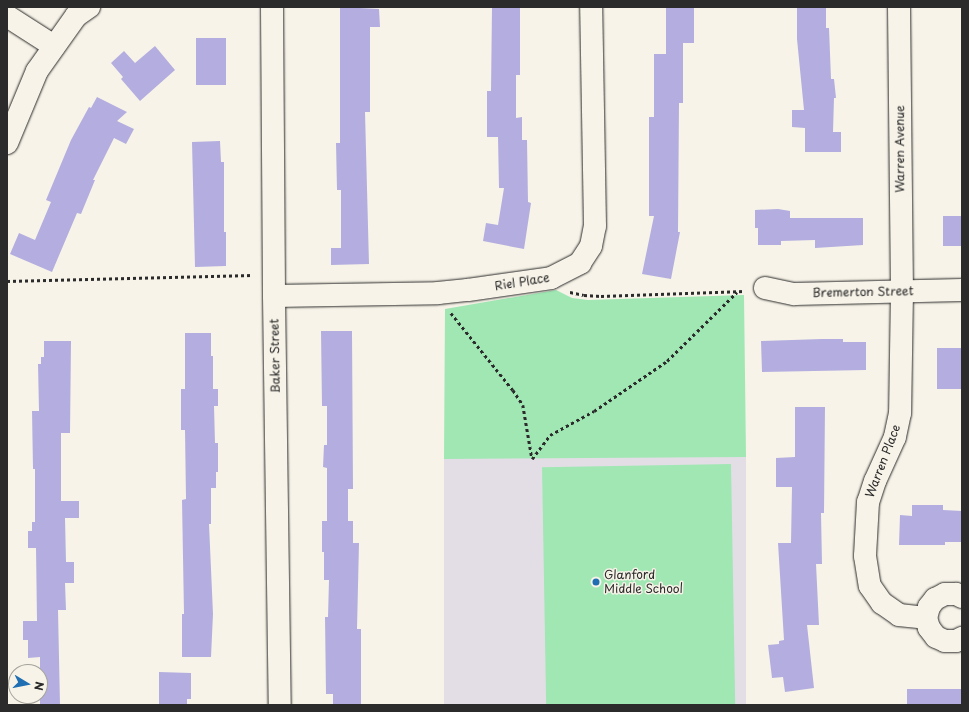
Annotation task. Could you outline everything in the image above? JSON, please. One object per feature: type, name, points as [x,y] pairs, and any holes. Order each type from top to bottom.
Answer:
[{"type":"street","points":[[7,143],[37,71],[76,16],[89,7]]},
{"type":"street","name":"Baker Street","points":[[272,7],[274,296],[280,705]]},
{"type":"street","name":"Riel Place","points":[[274,296],[438,293],[551,278],[580,263],[591,246],[595,226],[591,7]]},
{"type":"street","name":"Warren Avenue","points":[[899,7],[902,291]]},
{"type":"street","points":[[7,16],[54,46]]},
{"type":"street","name":"Bremerton Street","points":[[765,288],[794,294],[962,290]]},
{"type":"street","name":"Warren Place","points":[[902,291],[900,413],[895,437],[874,481],[868,502],[865,556],[870,586],[882,603],[899,615],[926,618]]},
{"type":"street","points":[[962,597],[956,594],[945,594],[935,599],[929,607],[926,618],[929,628],[936,637],[945,641],[956,641],[962,638]]},
{"type":"path","points":[[7,281],[274,275]]},
{"type":"path","points":[[551,278],[566,291],[584,295],[737,292],[765,288]]},
{"type":"path","points":[[438,293],[457,323],[523,404],[532,458],[550,435],[594,411],[666,361],[737,292]]},
{"type":"shaded area","name":"Glanford Middle School","points":[[444,457],[746,457],[746,705],[444,705]]},
{"type":"green space","points":[[556,290],[572,298],[588,300],[744,295],[746,457],[444,459],[445,309]]},
{"type":"green space","name":"Glanford Middle School","points":[[731,464],[735,705],[546,705],[542,467]]},
{"type":"building","points":[[340,7],[379,9],[380,27],[370,27],[370,112],[365,112],[369,264],[331,265],[331,248],[341,248],[341,190],[337,190],[336,143],[340,143]]},
{"type":"building","points":[[492,7],[520,7],[520,75],[516,75],[516,118],[522,117],[522,140],[527,140],[528,202],[531,203],[524,249],[483,241],[486,223],[498,225],[504,188],[499,188],[498,137],[487,137],[487,91],[491,91]]},
{"type":"building","points":[[666,7],[694,7],[694,43],[683,43],[683,103],[679,103],[678,232],[680,232],[671,279],[642,274],[654,216],[649,216],[649,117],[654,117],[654,54],[666,54]]},
{"type":"building","points":[[797,7],[826,7],[826,28],[829,28],[831,79],[834,79],[836,98],[834,98],[833,132],[841,132],[841,152],[805,152],[805,128],[792,127],[792,110],[804,110],[797,39]]},
{"type":"building","points":[[196,38],[226,38],[226,85],[196,85]]},
{"type":"building","points":[[155,46],[175,70],[140,101],[121,79],[123,77],[111,63],[124,51],[135,63]]},
{"type":"building","points":[[97,97],[127,112],[117,121],[134,129],[126,144],[114,138],[93,180],[95,180],[81,214],[77,213],[52,272],[10,254],[19,233],[35,240],[51,202],[46,200],[71,140],[89,107],[91,108]]},
{"type":"building","points":[[220,141],[221,162],[224,162],[224,232],[226,232],[226,266],[195,267],[192,142]]},
{"type":"building","points":[[778,209],[790,211],[790,218],[863,218],[863,245],[815,248],[815,240],[781,241],[781,245],[758,245],[758,228],[755,228],[755,210]]},
{"type":"building","points":[[943,216],[962,216],[962,246],[943,246]]},
{"type":"building","points":[[321,331],[352,331],[353,489],[348,489],[348,521],[353,521],[353,543],[359,543],[357,629],[361,629],[361,705],[333,705],[333,694],[326,694],[325,617],[328,617],[329,580],[324,580],[322,521],[327,521],[327,468],[323,467],[324,445],[327,445],[327,406],[322,406]]},
{"type":"building","points":[[185,333],[211,333],[213,389],[218,389],[218,406],[214,406],[215,443],[218,443],[218,472],[216,472],[216,488],[211,488],[211,524],[209,524],[213,614],[211,657],[182,657],[182,614],[184,614],[182,500],[186,499],[185,430],[181,430],[181,389],[185,389]]},
{"type":"building","points":[[843,339],[843,342],[866,342],[866,370],[762,372],[761,341]]},
{"type":"building","points":[[44,341],[71,341],[70,433],[61,433],[61,501],[79,501],[79,518],[65,518],[66,562],[74,562],[74,583],[65,583],[66,610],[58,610],[60,705],[40,705],[48,704],[48,664],[40,664],[40,657],[28,658],[28,640],[23,640],[23,621],[37,621],[36,548],[28,548],[28,531],[32,531],[32,522],[35,522],[35,469],[33,469],[32,411],[39,411],[38,364],[41,364],[41,357],[44,357]]},
{"type":"building","points":[[937,348],[962,348],[962,389],[937,389]]},
{"type":"building","points":[[795,407],[825,407],[824,513],[821,513],[822,564],[816,564],[819,625],[807,625],[814,688],[785,692],[783,677],[772,678],[768,645],[779,644],[779,641],[784,640],[778,543],[791,543],[792,487],[776,487],[776,458],[795,457]]},
{"type":"building","points":[[912,505],[943,505],[943,510],[962,511],[962,542],[945,542],[945,545],[899,545],[900,515],[912,516]]},
{"type":"building","points":[[159,672],[191,673],[191,699],[187,699],[187,705],[159,705]]},
{"type":"building","points":[[907,689],[962,689],[962,705],[907,705]]},
{"type":"place","name":"Glanford Middle School","points":[[596,582]]}]
